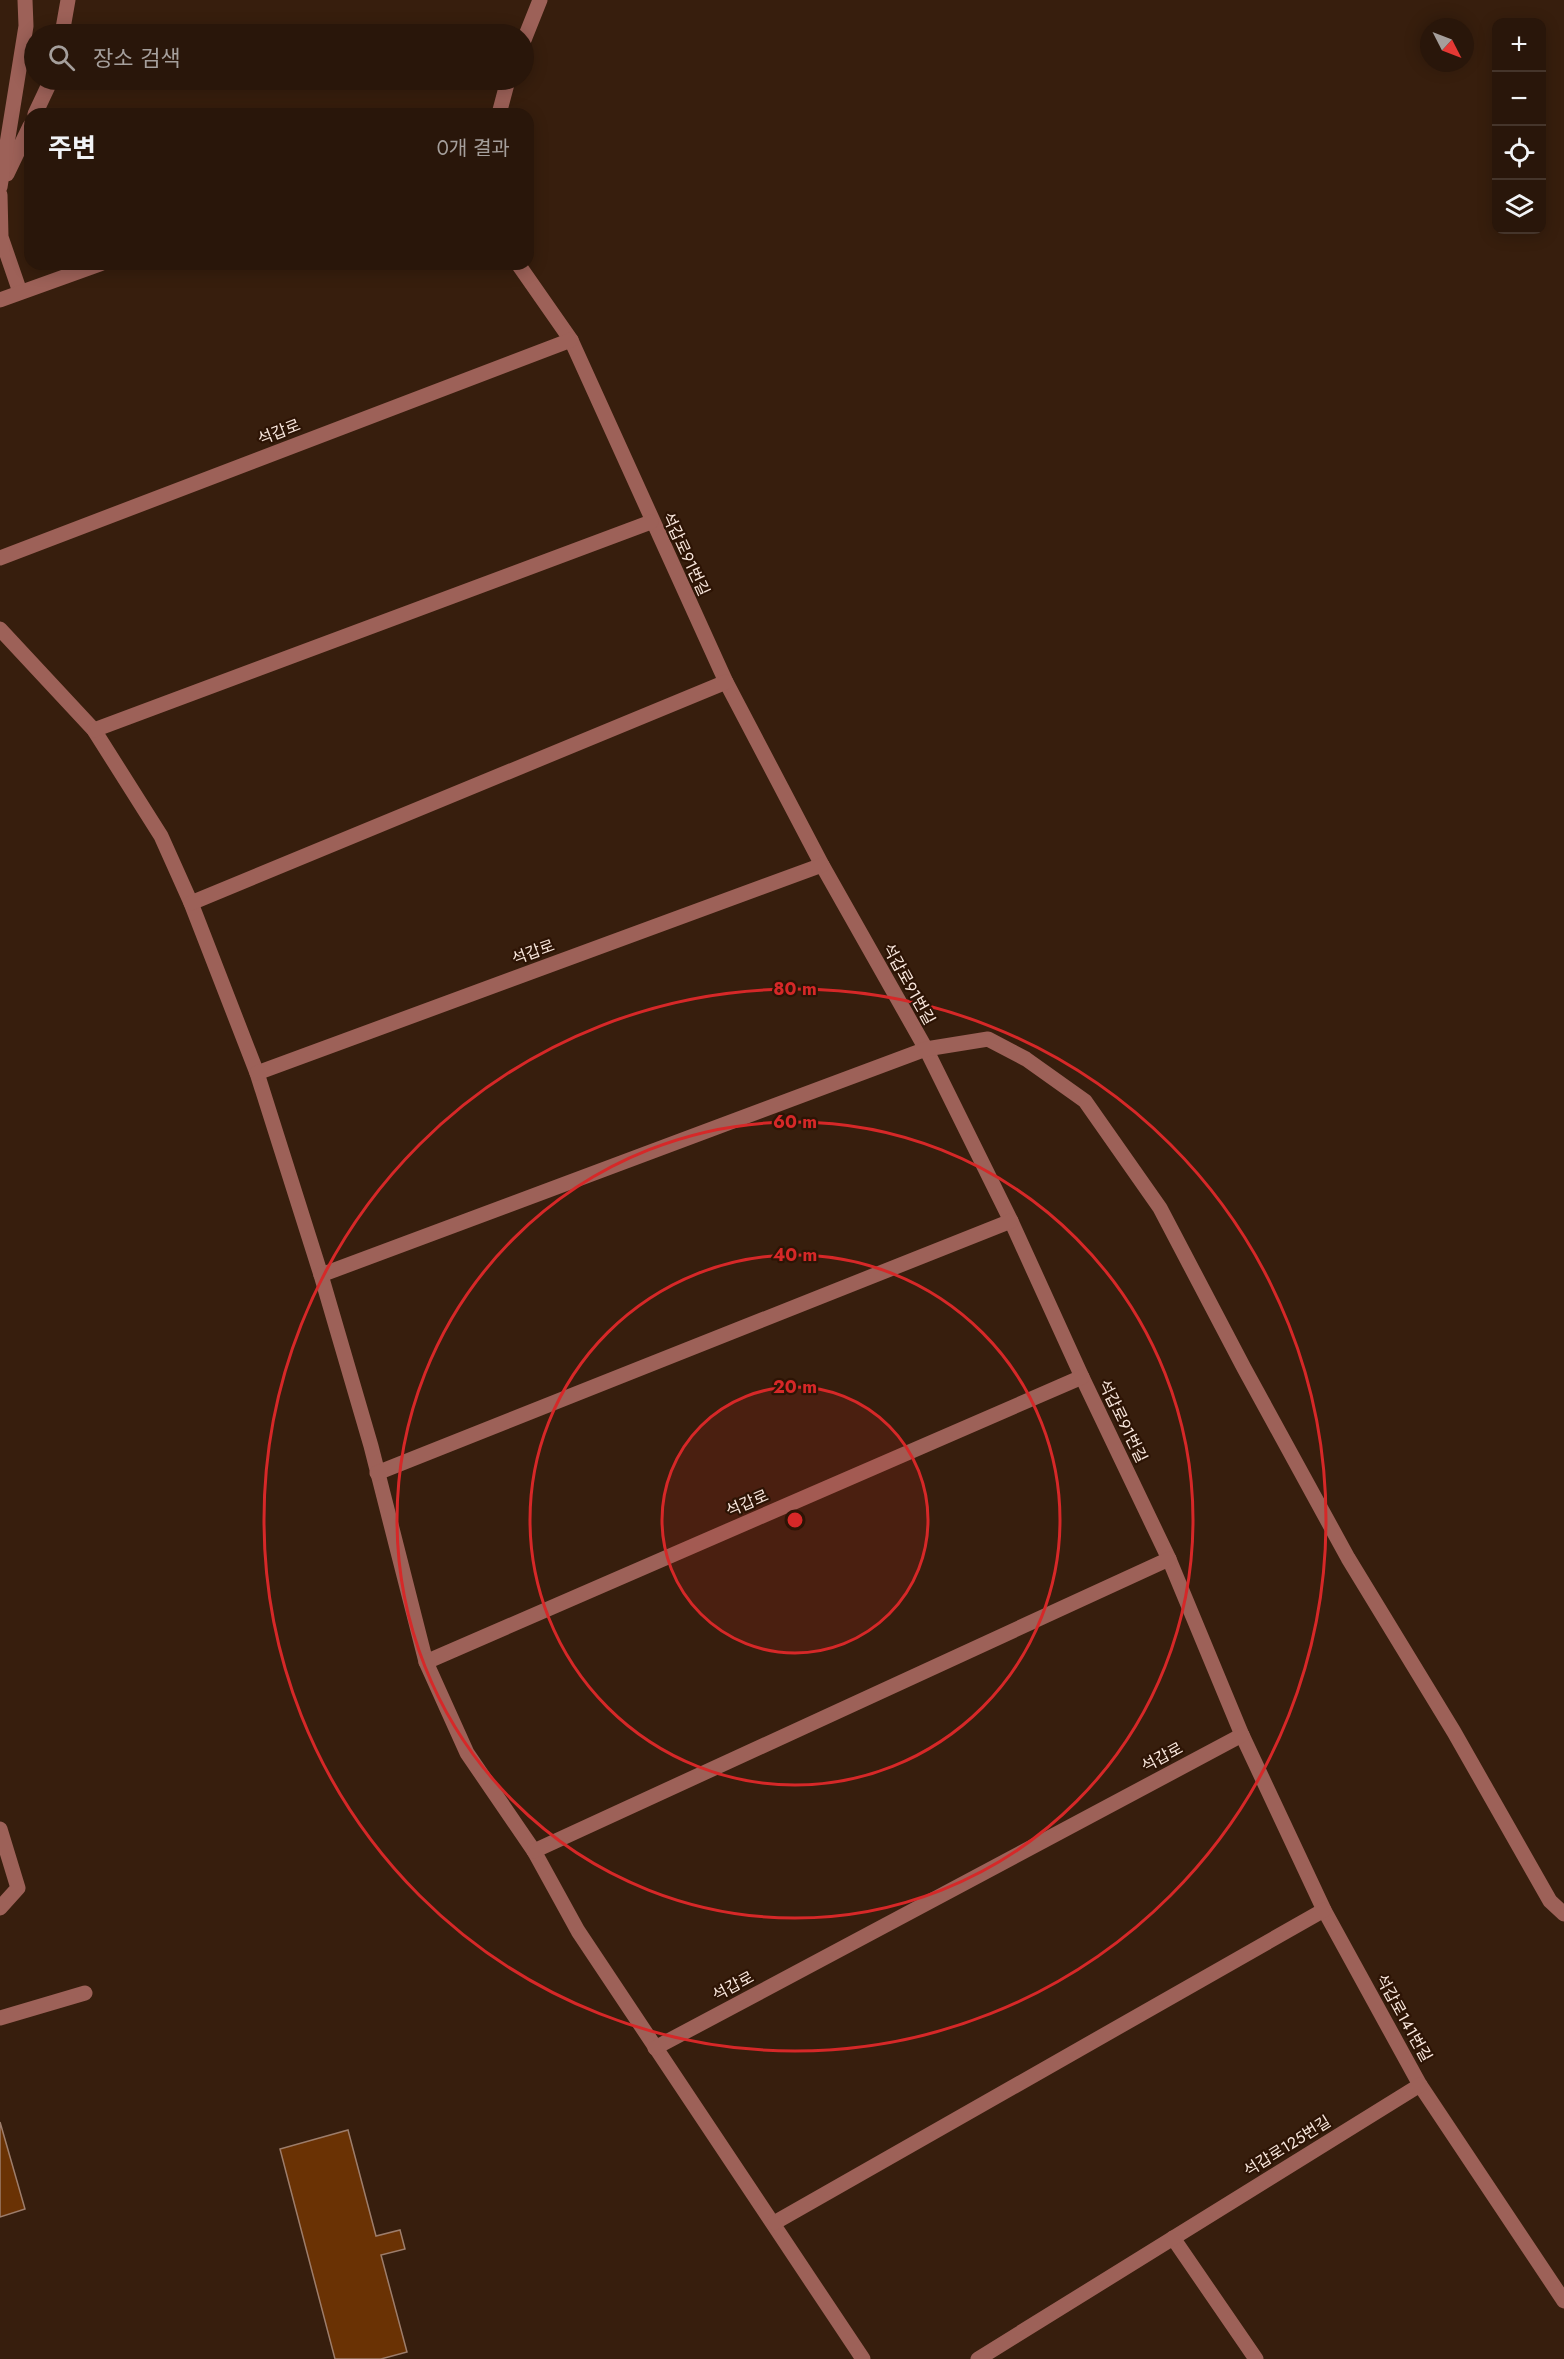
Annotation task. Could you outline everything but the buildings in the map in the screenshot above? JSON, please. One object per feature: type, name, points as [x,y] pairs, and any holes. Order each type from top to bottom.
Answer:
[{"type":"street","points":[[25,0],[26,24]]},
{"type":"street","points":[[64,24],[68,0]]},
{"type":"street","points":[[530,24],[540,0]]},
{"type":"street","points":[[0,187],[24,38]]},
{"type":"street","points":[[38,108],[46,90]]},
{"type":"street","points":[[501,108],[505,90]]},
{"type":"street","points":[[0,187],[24,138]]},
{"type":"street","points":[[0,195],[1,237],[20,292]]},
{"type":"street","points":[[0,300],[82,270]]},
{"type":"street","name":"석갑로91번길","points":[[522,270],[571,340],[651,522],[726,682],[822,866],[926,1049],[1011,1221],[1169,1559],[1242,1735]]},
{"type":"street","name":"석갑로","points":[[0,558],[571,340]]},
{"type":"street","points":[[94,730],[651,522]]},
{"type":"street","points":[[0,629],[94,730],[161,836],[191,903],[257,1073],[321,1275],[377,1473],[426,1662],[467,1753],[534,1851],[578,1931],[863,2359]]},
{"type":"street","points":[[191,903],[726,682]]},
{"type":"street","name":"석갑로","points":[[257,1073],[822,866]]},
{"type":"street","points":[[321,1275],[926,1049],[988,1040],[1026,1059],[1085,1101],[1160,1208],[1348,1558],[1454,1732],[1550,1901],[1564,1914]]},
{"type":"street","points":[[377,1473],[1011,1221]]},
{"type":"street","name":"석갑로","points":[[426,1662],[1082,1377]]},
{"type":"street","points":[[534,1851],[1169,1559]]},
{"type":"street","name":"석갑로","points":[[655,2048],[1242,1735]]},
{"type":"street","name":"석갑로141번길","points":[[1242,1735],[1324,1910],[1420,2085],[1564,2301]]},
{"type":"street","points":[[0,1829],[18,1888],[0,1908]]},
{"type":"street","points":[[774,2223],[1324,1910]]},
{"type":"street","points":[[0,2018],[85,1993]]},
{"type":"street","name":"석갑로125번길","points":[[978,2359],[1420,2085]]},
{"type":"street","points":[[1173,2238],[1256,2359]]}]
